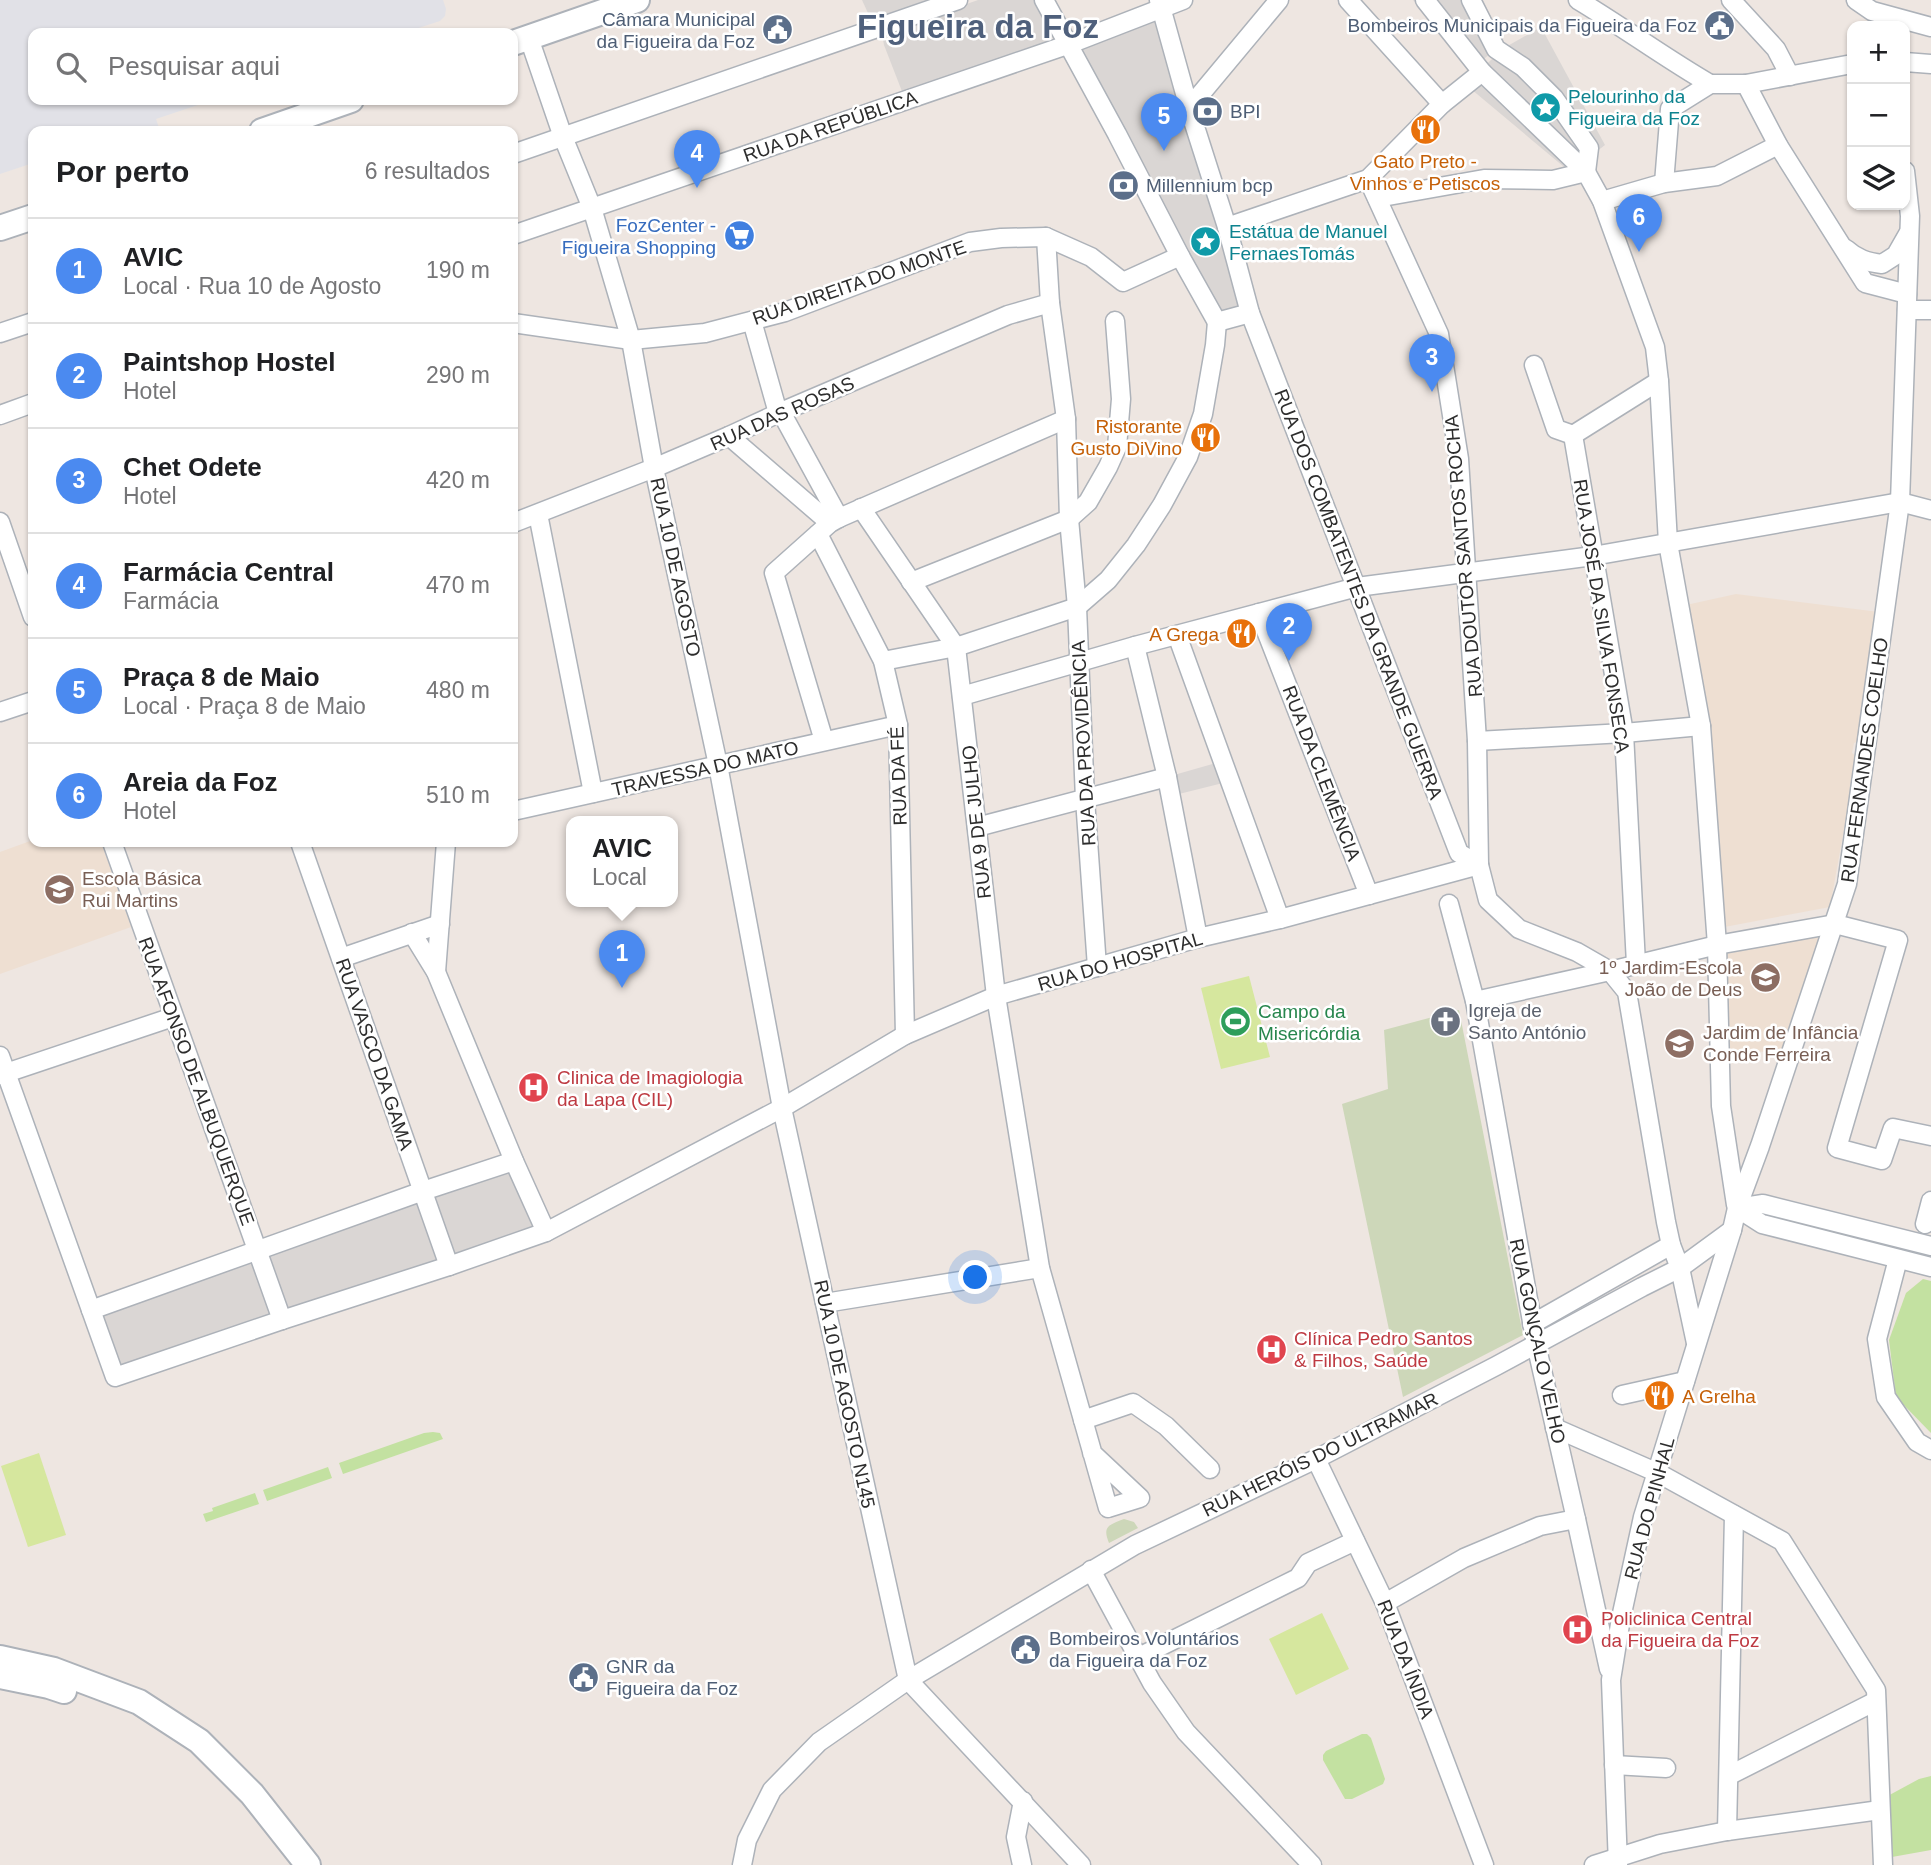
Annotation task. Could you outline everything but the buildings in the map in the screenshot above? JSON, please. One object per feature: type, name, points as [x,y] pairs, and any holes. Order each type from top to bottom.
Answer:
[{"type":"main road","points":[[521,40],[637,0]]},
{"type":"main road","points":[[276,126],[337,105]]},
{"type":"main road","points":[[0,228],[28,219]]},
{"type":"main road","points":[[0,1658],[54,1670],[139,1702],[199,1741],[253,1794],[308,1865]]},
{"type":"main road","points":[[0,1676],[49,1686],[131,1717],[188,1754],[240,1805],[287,1865]]},
{"type":"street","points":[[518,152],[958,0]]},
{"type":"street","points":[[883,661],[956,647],[1077,607],[1108,580],[1136,545],[1188,457],[1203,414],[1217,322],[1044,0]]},
{"type":"street","name":"RUA DA REPÚBLICA","points":[[518,233],[1067,45],[1160,4],[1183,0]]},
{"type":"street","points":[[1189,108],[1279,0]]},
{"type":"street","points":[[1348,0],[1442,104]]},
{"type":"street","points":[[1425,0],[1482,72],[1586,172],[1602,201],[1655,346],[1668,543],[1701,726],[1717,945],[1721,1106],[1737,1208],[1762,1224],[1931,1267]]},
{"type":"street","points":[[1471,0],[1496,49],[1523,67],[1554,98],[1590,148],[1586,172]]},
{"type":"street","points":[[1578,0],[1710,84],[1746,84],[1847,65]]},
{"type":"street","points":[[1731,0],[1776,49],[1790,76]]},
{"type":"street","points":[[1856,0],[1872,19],[1931,27]]},
{"type":"street","name":"RUA DOS COMBATENTES DA GRANDE GUERRA","points":[[1160,4],[1250,313],[1460,853],[1479,865]]},
{"type":"street","name":"RUA 10 DE AGOSTO","points":[[521,40],[592,208],[631,340],[654,468],[718,765],[782,1108]]},
{"type":"street","points":[[1910,62],[1931,64]]},
{"type":"street","points":[[1227,227],[1368,179],[1442,104],[1482,72]]},
{"type":"street","points":[[1664,183],[1670,109],[1710,84]]},
{"type":"street","points":[[1746,84],[1779,145],[1865,283],[1931,310]]},
{"type":"street","points":[[1602,201],[1664,183],[1717,176],[1779,145]]},
{"type":"street","points":[[1377,198],[1484,179],[1553,180],[1586,172]]},
{"type":"street","name":"RUA DOUTOR SANTOS ROCHA","points":[[1368,179],[1439,334],[1459,459],[1477,741],[1479,865],[1488,900],[1519,929],[1577,952],[1610,971]]},
{"type":"street","name":"RUA FERNANDES COELHO","points":[[1737,1208],[1847,884],[1900,502],[1909,210]]},
{"type":"street","points":[[1841,245],[1856,257],[1870,263],[1882,264],[1896,255],[1909,231]]},
{"type":"street","points":[[1046,237],[1091,257],[1123,282],[1180,256]]},
{"type":"street","name":"RUA DIREITA DO MONTE","points":[[518,324],[631,340],[705,333],[785,312],[970,242],[1046,237]]},
{"type":"street","name":"RUA DA PROVIDÊNCIA","points":[[1046,237],[1050,303],[1066,419],[1069,519],[1077,607],[1085,799],[1097,967]]},
{"type":"street","name":"RUA DAS ROSAS","points":[[518,521],[654,468],[1007,315],[1050,303]]},
{"type":"street","points":[[1217,322],[1250,313]]},
{"type":"street","name":"RUA DA FÉ","points":[[752,321],[780,412],[883,661],[898,725],[905,1035]]},
{"type":"street","points":[[911,582],[1069,519],[1088,502],[1117,446],[1121,399],[1115,321]]},
{"type":"street","points":[[0,333],[28,324]]},
{"type":"street","points":[[1534,365],[1556,429],[1573,435],[1659,381]]},
{"type":"street","points":[[0,415],[28,405]]},
{"type":"street","points":[[824,741],[774,573],[829,525],[861,508],[1066,419]]},
{"type":"street","name":"RUA JOSÉ DA SILVA FONSECA","points":[[1573,435],[1624,733],[1636,964]]},
{"type":"street","points":[[729,436],[829,525]]},
{"type":"street","points":[[962,696],[1135,646],[1357,587],[1593,556],[1900,502],[1931,510]]},
{"type":"street","points":[[861,508],[956,647]]},
{"type":"street","points":[[538,514],[593,793]]},
{"type":"street","points":[[0,522],[28,603]]},
{"type":"street","name":"RUA DA CLEMÊNCIA","points":[[1259,613],[1369,895]]},
{"type":"street","points":[[1177,635],[1280,919]]},
{"type":"street","points":[[1135,646],[1167,777],[1198,938]]},
{"type":"street","name":"RUA 9 DE JULHO","points":[[956,647],[996,996],[1040,1268],[1092,1454]]},
{"type":"street","points":[[0,712],[28,703]]},
{"type":"street","name":"TRAVESSA DO MATO","points":[[518,810],[898,725]]},
{"type":"street","points":[[1477,741],[1701,726]]},
{"type":"street","points":[[977,827],[1167,777]]},
{"type":"street","name":"RUA AFONSO DE ALBUQUERQUE","points":[[114,847],[282,1320]]},
{"type":"street","name":"RUA VASCO DA GAMA","points":[[302,847],[449,1266]]},
{"type":"street","points":[[436,972],[446,847]]},
{"type":"street","name":"RUA DO HOSPITAL","points":[[91,1310],[115,1377],[546,1232],[782,1108],[905,1035],[996,996],[1198,938],[1280,919],[1479,865]]},
{"type":"street","name":"RUA GONÇALO VELHO","points":[[1449,904],[1475,1001],[1536,1344],[1611,1680]]},
{"type":"street","points":[[341,958],[440,924]]},
{"type":"street","points":[[1475,1001],[1717,945],[1835,924],[1898,940],[1838,1148],[1882,1160],[1893,1128],[1931,1136]]},
{"type":"street","points":[[412,933],[436,972],[546,1232]]},
{"type":"street","points":[[1610,971],[1627,992],[1671,1245],[1680,1268],[1696,1345]]},
{"type":"street","points":[[173,1017],[2,1068],[91,1310],[514,1161]]},
{"type":"street","name":"RUA 10 DE AGOSTO N145","points":[[782,1108],[908,1680]]},
{"type":"street","points":[[1726,1138],[1739,1148],[1760,1146]]},
{"type":"street","points":[[1925,1224],[1931,1201]]},
{"type":"street","points":[[1737,1208],[1763,1204],[1931,1247]]},
{"type":"street","name":"RUA DO PINHAL","points":[[1618,1861],[1611,1680],[1621,1618],[1641,1530],[1737,1208]]},
{"type":"street","name":"RUA HERÓIS DO ULTRAMAR","points":[[742,1865],[747,1840],[772,1790],[819,1742],[908,1680],[1135,1545],[1316,1459],[1536,1344],[1680,1268],[1732,1230]]},
{"type":"street","points":[[1532,1324],[1671,1245]]},
{"type":"street","points":[[1898,1259],[1877,1339],[1886,1397],[1917,1442],[1931,1450]]},
{"type":"street","points":[[825,1303],[1040,1268]]},
{"type":"street","points":[[1632,1268],[1642,1287]]},
{"type":"street","points":[[1589,1292],[1599,1310]]},
{"type":"street","points":[[1622,1395],[1685,1381]]},
{"type":"street","points":[[1083,1420],[1133,1404],[1166,1426],[1210,1469]]},
{"type":"street","points":[[1555,1427],[1658,1473],[1782,1541],[1876,1690],[1884,1865]]},
{"type":"street","name":"RUA DA ÍNDIA","points":[[1316,1459],[1385,1603],[1484,1865]]},
{"type":"street","points":[[1727,1831],[1734,1515]]},
{"type":"street","points":[[1385,1603],[1464,1558],[1540,1526],[1577,1519]]},
{"type":"street","points":[[1139,1657],[1298,1578],[1308,1563],[1355,1541]]},
{"type":"street","points":[[1091,1570],[1152,1683],[1186,1732],[1312,1865]]},
{"type":"street","points":[[908,1680],[1082,1865]]},
{"type":"street","points":[[1730,1775],[1877,1701]]},
{"type":"street","points":[[1614,1765],[1666,1768]]},
{"type":"street","points":[[1022,1865],[1016,1837],[1023,1801]]},
{"type":"street","points":[[1594,1865],[1618,1861],[1660,1844],[1727,1831],[1880,1811]]},
{"type":"shaded area","points":[[0,0],[443,0],[445,16],[440,21],[418,28],[28,28],[28,105],[198,105],[156,119],[158,126],[28,126],[28,165],[0,174]]},
{"type":"shaded area","points":[[862,0],[943,0],[873,24]]},
{"type":"shaded area","points":[[978,0],[1037,0],[1053,36],[1050,43],[903,94],[882,34]]},
{"type":"shaded area","points":[[1413,0],[1483,0],[1503,43],[1473,68]]},
{"type":"shaded area","points":[[1161,8],[1250,313],[1217,322],[1067,45]]},
{"type":"shaded area","points":[[1541,27],[1605,145],[1570,172],[1465,84],[1504,48]]},
{"type":"shaded area","points":[[1736,594],[1879,612],[1861,741],[1854,743],[1852,753],[1857,757],[1830,907],[1719,928],[1686,605]]},
{"type":"shaded area","points":[[1223,761],[1231,781],[1171,796],[1167,777]]},
{"type":"shaded area","name":"Escola Básica Rui Martins","points":[[28,842],[28,847],[103,847],[131,927],[0,974],[0,852]]},
{"type":"shaded area","name":"1º Jardim-Escola João de Deus","points":[[1824,934],[1781,1053],[1725,1049],[1721,955]]},
{"type":"shaded area","points":[[514,1161],[546,1232],[115,1377],[91,1310]]},
{"type":"green space","name":"Campo da Misericórdia","points":[[1249,976],[1270,1057],[1221,1069],[1201,988]]},
{"type":"green space","points":[[1459,1010],[1523,1335],[1403,1397],[1342,1104],[1388,1089],[1384,1030]]},
{"type":"green space","points":[[1923,1279],[1931,1281],[1931,1433],[1896,1397],[1889,1340],[1906,1293]]},
{"type":"green space","points":[[433,1432],[440,1433],[443,1439],[343,1474],[339,1463]]},
{"type":"green space","points":[[39,1453],[66,1535],[28,1547],[1,1466]]},
{"type":"green space","points":[[328,1467],[332,1478],[267,1501],[263,1490]]},
{"type":"green space","points":[[255,1493],[259,1504],[206,1522],[203,1514],[213,1511],[212,1508]]},
{"type":"green space","points":[[1124,1519],[1134,1522],[1138,1528],[1109,1543],[1106,1533],[1108,1527]]},
{"type":"green space","points":[[1322,1613],[1349,1669],[1296,1695],[1269,1639]]},
{"type":"green space","points":[[1362,1734],[1371,1738],[1385,1779],[1383,1784],[1352,1799],[1345,1799],[1323,1760],[1323,1755]]},
{"type":"green space","points":[[1931,1776],[1931,1850],[1892,1857],[1884,1798],[1919,1779]]},
{"type":"place","name":"Bombeiros Municipais da Figueira da Foz","points":[[1720,25]]},
{"type":"place","name":"Câmara Municipal da Figueira da Foz","points":[[778,30]]},
{"type":"place","name":"Pelourinho da Figueira da Foz","points":[[1545,107]]},
{"type":"place","name":"BPI","points":[[1207,111]]},
{"type":"place","name":"Gato Preto - Vinhos e Petiscos","points":[[1425,130]]},
{"type":"place","name":"Praça 8 de Maio","points":[[1164,151]]},
{"type":"place","name":"Millennium bcp","points":[[1123,185]]},
{"type":"place","name":"Farmácia Central","points":[[697,188]]},
{"type":"place","name":"FozCenter - Figueira Shopping","points":[[739,236]]},
{"type":"place","name":"Estátua de Manuel FernaesTomás","points":[[1206,242]]},
{"type":"place","name":"Areia da Foz","points":[[1639,252]]},
{"type":"place","name":"Chet Odete","points":[[1432,392]]},
{"type":"place","name":"Ristorante Gusto DiVino","points":[[1205,437]]},
{"type":"place","name":"A Grega","points":[[1242,634]]},
{"type":"place","name":"Paintshop Hostel","points":[[1289,661]]},
{"type":"place","name":"Escola Básica Rui Martins","points":[[59,889]]},
{"type":"place","name":"1º Jardim-Escola João de Deus","points":[[1765,978]]},
{"type":"place","name":"AVIC","points":[[622,988]]},
{"type":"place","name":"Igreja de Santo António","points":[[1445,1021]]},
{"type":"place","name":"Campo da Misericórdia","points":[[1235,1022]]},
{"type":"place","name":"Jardim de Infância Conde Ferreira","points":[[1680,1043]]},
{"type":"place","name":"Clinica de Imagiologia da Lapa (CIL)","points":[[534,1088]]},
{"type":"place","name":"Clínica Pedro Santos & Filhos, Saúde","points":[[1271,1349]]},
{"type":"place","name":"A Grelha","points":[[1659,1396]]},
{"type":"place","name":"Policlinica Central da Figueira da Foz","points":[[1578,1629]]},
{"type":"place","name":"Bombeiros Voluntários da Figueira da Foz","points":[[1026,1649]]},
{"type":"place","name":"GNR da Figueira da Foz","points":[[583,1677]]},
{"type":"district","name":"Figueira da Foz","points":[[978,26]]}]
